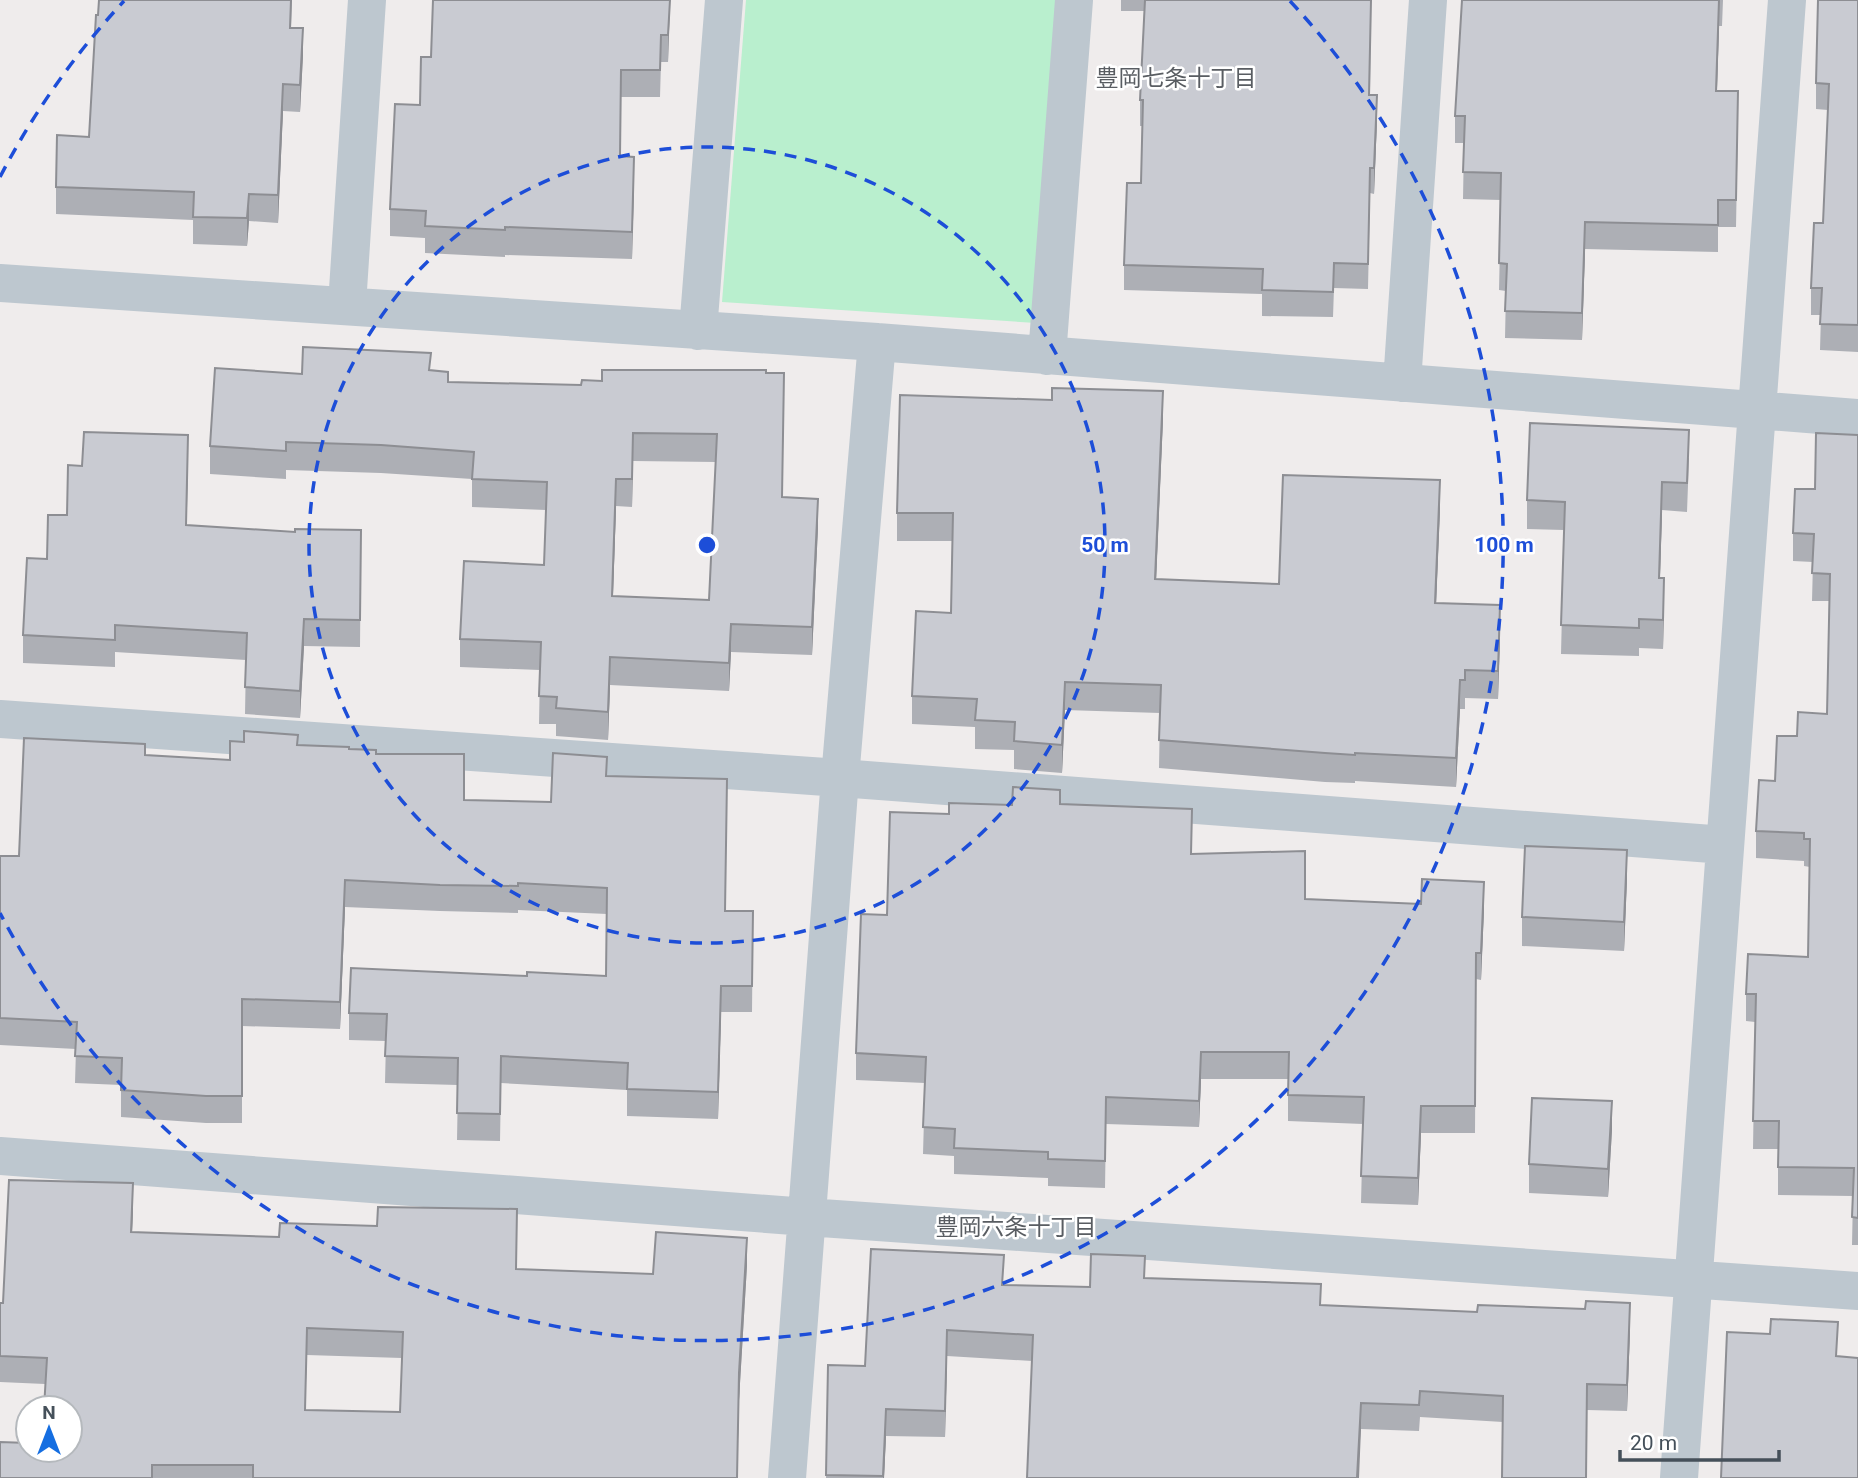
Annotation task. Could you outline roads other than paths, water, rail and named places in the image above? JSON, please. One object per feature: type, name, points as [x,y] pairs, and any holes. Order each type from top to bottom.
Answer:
[{"type":"street","points":[[347,305],[367,0]]},
{"type":"street","points":[[698,331],[724,0]]},
{"type":"street","points":[[1047,356],[1074,0]]},
{"type":"street","points":[[1402,383],[1428,0]]},
{"type":"street","points":[[1679,1478],[1787,0]]},
{"type":"street","points":[[0,283],[877,342],[1858,418]]},
{"type":"street","points":[[787,1478],[840,778],[877,342]]},
{"type":"street","points":[[0,719],[840,778],[1725,845]]},
{"type":"street","points":[[0,1156],[1858,1292]]},
{"type":"district","name":"豊岡七条十丁目","points":[[1176,78]]},
{"type":"district","name":"豊岡六条十丁目","points":[[1016,1227]]}]
